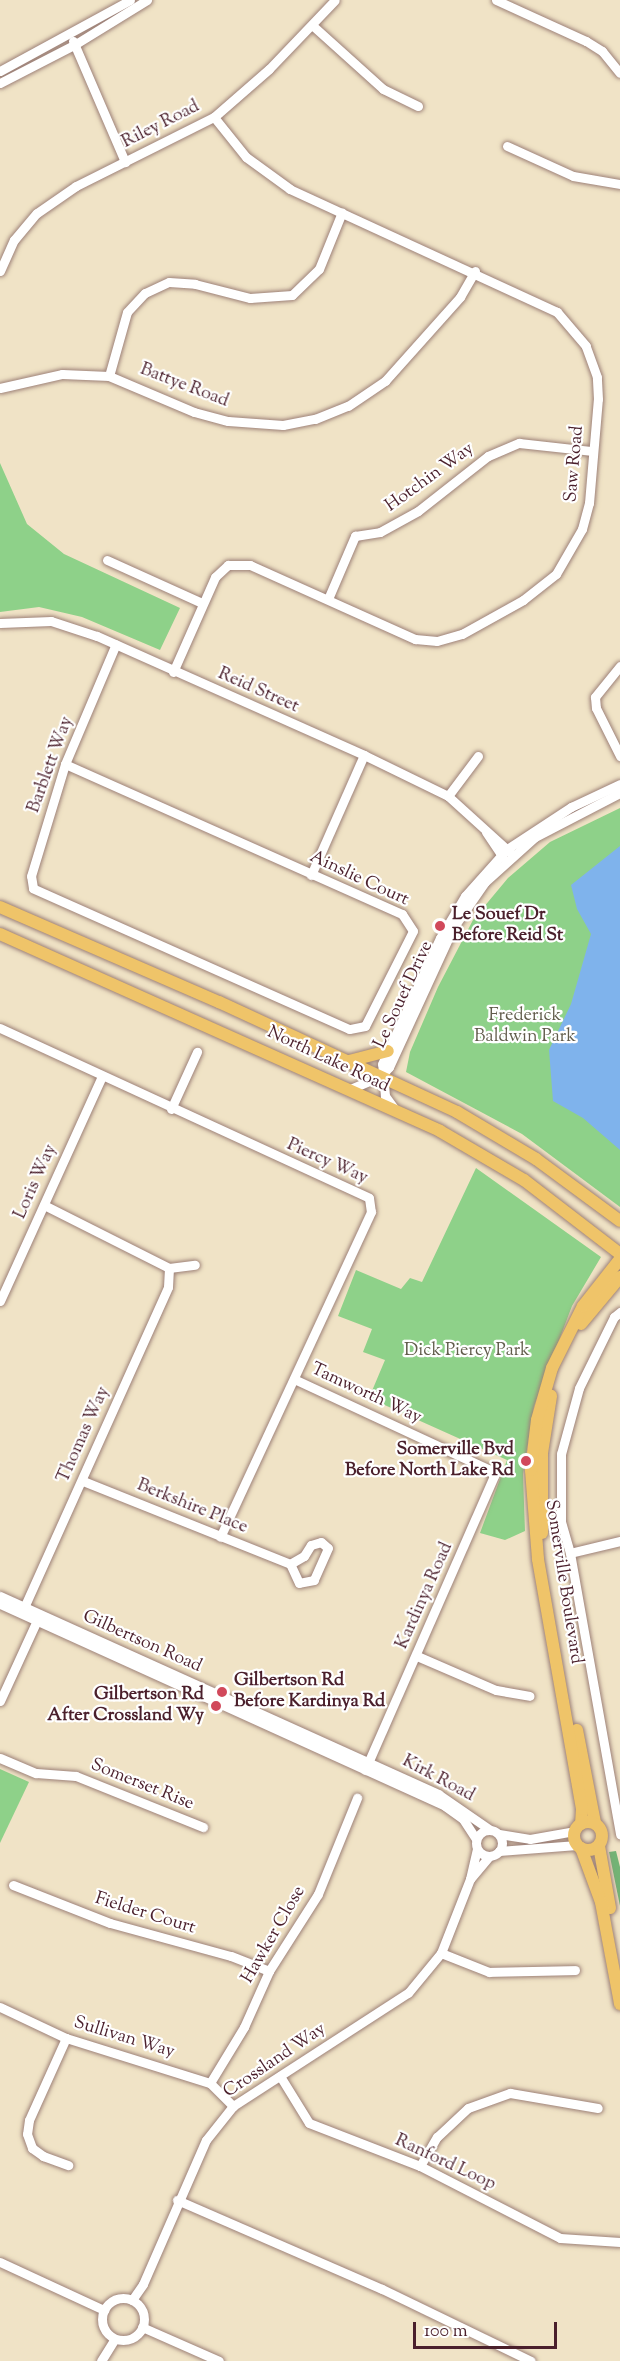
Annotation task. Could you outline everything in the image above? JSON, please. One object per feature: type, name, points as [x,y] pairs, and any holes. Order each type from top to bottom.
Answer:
[{"type":"main road","name":"North Lake Road","points":[[0,907],[381,1076],[486,1128],[536,1159],[620,1221]]},
{"type":"main road","name":"North Lake Road","points":[[0,934],[440,1131],[524,1180],[620,1254]]},
{"type":"main road","points":[[348,1061],[388,1051]]},
{"type":"main road","name":"Somerville Boulevard","points":[[578,1827],[582,1809],[538,1559],[531,1493],[532,1454],[541,1405],[565,1339],[583,1306],[620,1259]]},
{"type":"main road","name":"Somerville Boulevard","points":[[595,1823],[543,1546],[542,1453],[559,1371],[586,1315],[615,1286],[620,1277]]},
{"type":"main road","points":[[620,1960],[599,1846],[602,1833],[595,1823],[578,1827],[579,1846],[601,1902],[620,2004]]},
{"type":"main road","points":[[579,1846],[590,1850],[599,1846]]},
{"type":"street","points":[[0,71],[130,0]]},
{"type":"street","points":[[0,83],[74,45],[117,8],[147,0]]},
{"type":"street","name":"Riley Road","points":[[0,271],[14,240],[38,213],[76,186],[214,117],[336,0]]},
{"type":"street","points":[[496,0],[586,41],[602,51],[620,73]]},
{"type":"street","points":[[312,25],[383,88],[418,106]]},
{"type":"street","points":[[69,34],[125,162]]},
{"type":"street","name":"Saw Road","points":[[173,672],[215,577],[228,565],[250,565],[415,639],[437,641],[489,620],[542,587],[568,559],[589,504],[597,377],[581,337],[557,312],[475,271],[342,212],[268,176],[246,158],[214,117]]},
{"type":"street","points":[[507,146],[573,176],[620,184]]},
{"type":"street","points":[[109,376],[127,312],[144,293],[169,282],[195,284],[250,298],[292,295],[319,269],[342,212]]},
{"type":"street","name":"Battye Road","points":[[0,388],[62,374],[109,376],[194,412],[228,421],[283,425],[315,419],[348,406],[385,381],[460,297],[475,271]]},
{"type":"street","name":"Hotchin Way","points":[[328,599],[355,536],[380,532],[418,511],[488,456],[519,443],[591,452]]},
{"type":"street","points":[[107,560],[202,603]]},
{"type":"street","name":"Reid Street","points":[[0,623],[51,621],[116,644],[173,672],[364,755],[448,796],[506,854]]},
{"type":"street","name":"Barblett Way","points":[[45,895],[33,888],[31,876],[65,764],[116,644]]},
{"type":"street","points":[[620,666],[595,697],[596,708],[620,756]]},
{"type":"street","points":[[311,874],[364,755]]},
{"type":"street","points":[[448,796],[478,756]]},
{"type":"street","name":"Ainslie Court","points":[[45,895],[349,1029],[365,1026],[412,932],[411,923],[402,914],[65,764]]},
{"type":"street","name":"Le Souef Drive","points":[[396,1111],[385,1096],[381,1076],[388,1051],[448,922],[506,854],[555,816],[620,784]]},
{"type":"street","name":"Le Souef Drive","points":[[348,1090],[381,1076],[453,928],[506,854],[556,824],[620,793]]},
{"type":"street","name":"Piercy Way","points":[[0,1029],[102,1078],[369,1198],[371,1212],[220,1537]]},
{"type":"street","points":[[171,1109],[197,1052]]},
{"type":"street","name":"Loris Way","points":[[0,1301],[102,1078]]},
{"type":"street","points":[[44,1205],[169,1268],[195,1265]]},
{"type":"street","name":"Thomas Way","points":[[22,1610],[168,1287],[169,1268]]},
{"type":"street","points":[[620,1312],[614,1317],[579,1388],[561,1454],[561,1522],[570,1553],[620,1835]]},
{"type":"street","name":"Tamworth Way","points":[[294,1379],[488,1469]]},
{"type":"street","name":"Kardinya Road","points":[[367,1766],[494,1481],[488,1469]]},
{"type":"street","name":"Berkshire Place","points":[[82,1480],[290,1564],[299,1583],[314,1580],[328,1548],[321,1542],[311,1545],[304,1556],[290,1564]]},
{"type":"street","points":[[570,1553],[620,1541]]},
{"type":"street","name":"Gilbertson Road","points":[[0,1596],[39,1618],[367,1766]]},
{"type":"street","name":"Gilbertson Road","points":[[0,1604],[22,1610]]},
{"type":"street","points":[[0,1701],[39,1618]]},
{"type":"street","points":[[417,1656],[496,1690],[529,1696]]},
{"type":"street","name":"Somerset Rise","points":[[0,1758],[36,1773],[76,1776],[203,1827]]},
{"type":"street","name":"Kirk Road","points":[[367,1766],[454,1803],[489,1829]]},
{"type":"street","name":"Kirk Road","points":[[367,1766],[446,1806],[463,1819],[477,1844]]},
{"type":"street","name":"Hawker Close","points":[[210,2083],[244,2027],[269,1971],[318,1894],[357,1798]]},
{"type":"street","points":[[578,1827],[530,1839],[499,1834],[489,1829],[477,1844],[489,1856],[499,1851],[579,1846]]},
{"type":"street","points":[[499,1834],[502,1840],[499,1851]]},
{"type":"street","name":"Crossland Way","points":[[132,2300],[143,2284],[177,2200],[206,2140],[233,2106],[408,1993],[441,1953],[470,1879],[477,1844]]},
{"type":"street","name":"Crossland Way","points":[[470,1879],[489,1856]]},
{"type":"street","name":"Fielder Court","points":[[13,1885],[110,1923],[231,1956],[269,1971]]},
{"type":"street","points":[[441,1953],[489,1972],[575,1970]]},
{"type":"street","name":"Sullivan Way","points":[[0,2007],[66,2038],[210,2083],[233,2106]]},
{"type":"street","points":[[66,2038],[29,2120],[27,2134],[32,2148],[43,2156],[69,2165]]},
{"type":"street","name":"Ranford Loop","points":[[280,2076],[309,2123],[420,2166],[560,2238],[620,2242]]},
{"type":"street","points":[[420,2166],[437,2137],[468,2108],[510,2093],[598,2108]]},
{"type":"street","points":[[177,2200],[382,2289],[531,2361]]},
{"type":"street","points":[[0,2262],[104,2310]]},
{"type":"street","points":[[132,2300],[143,2314],[142,2327],[128,2340],[115,2338],[105,2329],[104,2310],[113,2301],[132,2300]]},
{"type":"street","points":[[142,2327],[219,2361]]},
{"type":"street","points":[[101,2361],[115,2338]]},
{"type":"green space","points":[[0,463],[27,524],[64,554],[180,608],[160,650],[82,617],[39,607],[0,612]]},
{"type":"green space","name":"Frederick Baldwin Park","points":[[620,808],[620,1207],[522,1134],[406,1072],[410,1052],[438,987],[473,920],[508,878],[550,842]]},
{"type":"green space","name":"Dick Piercy Park","points":[[476,1168],[601,1257],[572,1306],[534,1406],[523,1474],[525,1531],[505,1540],[480,1533],[507,1460],[369,1398],[385,1360],[363,1352],[372,1329],[338,1316],[356,1270],[401,1289],[410,1278],[422,1282]]},
{"type":"green space","points":[[0,1769],[29,1782],[0,1843]]},
{"type":"green space","points":[[616,1851],[620,1867],[620,1906],[609,1852]]},
{"type":"water","points":[[620,846],[620,1150],[583,1118],[553,1101],[549,1050],[571,1004],[591,934],[577,909],[571,885]]},
{"type":"place","name":"Le Souef Dr Before Reid St","points":[[440,926]]},
{"type":"place","name":"Somerville Bvd Before North Lake Rd","points":[[526,1461]]},
{"type":"place","name":"Gilbertson Rd Before Kardinya Rd","points":[[222,1692]]},
{"type":"place","name":"Gilbertson Rd After Crossland Wy","points":[[216,1706]]}]
